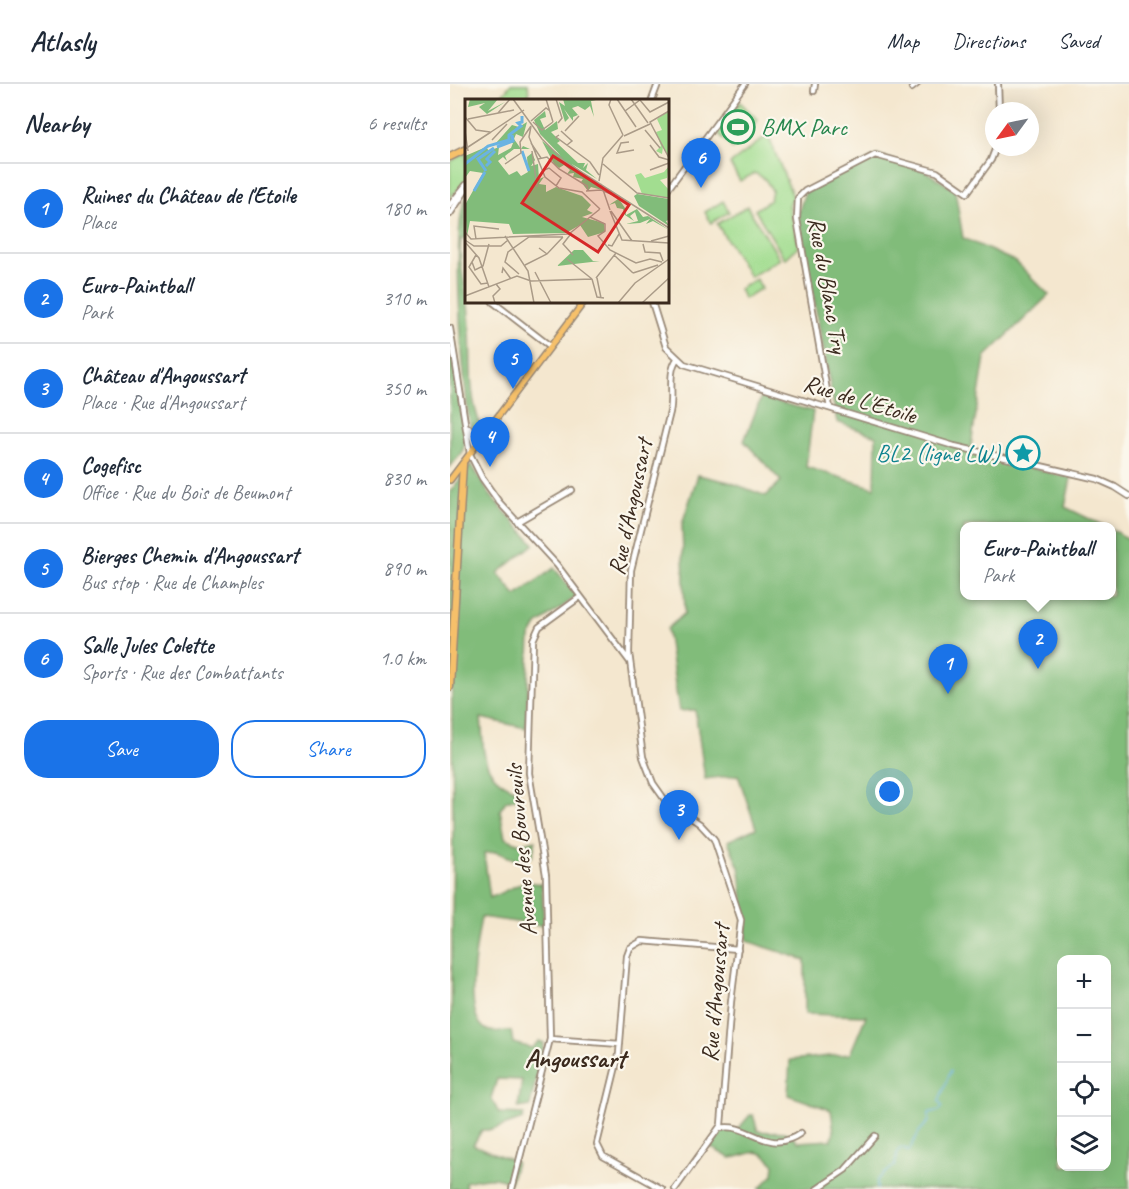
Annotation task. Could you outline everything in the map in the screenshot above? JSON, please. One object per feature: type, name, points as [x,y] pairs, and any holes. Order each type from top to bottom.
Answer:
[{"type":"highway","points":[[450,157],[465,150]]},
{"type":"highway","points":[[450,687],[461,466]]},
{"type":"main road","points":[[450,480],[583,303]]},
{"type":"street","points":[[652,99],[658,84]]},
{"type":"street","points":[[669,188],[745,84]]},
{"type":"street","points":[[814,90],[816,84]]},
{"type":"street","points":[[912,88],[917,84]]},
{"type":"street","points":[[998,84],[999,102]]},
{"type":"street","name":"Rue du Blanc Try","points":[[830,408],[797,219],[798,198],[805,191],[875,156],[937,172],[968,193],[993,156]]},
{"type":"street","points":[[450,205],[465,186]]},
{"type":"street","points":[[450,214],[465,192]]},
{"type":"street","points":[[494,303],[550,346]]},
{"type":"street","points":[[652,303],[663,340],[677,359]]},
{"type":"street","points":[[450,328],[466,416],[470,454],[487,486],[557,565],[630,662]]},
{"type":"street","name":"Rue de L'Etoile","points":[[677,359],[696,368],[954,446],[1097,479],[1129,496]]},
{"type":"street","name":"Rue d'Angoussart","points":[[677,359],[671,370],[674,396],[632,565],[630,662],[644,762],[665,800],[700,824],[714,839],[741,915],[720,1128]]},
{"type":"street","points":[[466,416],[475,446]]},
{"type":"street","points":[[470,429],[477,434],[487,431]]},
{"type":"street","points":[[1121,490],[1129,488]]},
{"type":"street","points":[[517,522],[572,490]]},
{"type":"street","name":"Avenue des Bouvreuils","points":[[512,1189],[550,1039],[546,875],[529,773],[532,646],[535,633],[540,627],[580,597]]},
{"type":"street","points":[[662,1189],[603,1156],[598,1149],[620,1044],[627,956],[635,944],[642,941],[738,949]]},
{"type":"street","points":[[550,1039],[620,1044]]},
{"type":"street","points":[[675,1189],[720,1128],[725,1127],[759,1139],[783,1143],[801,1133]]},
{"type":"street","points":[[817,1189],[845,1170],[875,1136]]},
{"type":"green space","points":[[511,84],[528,84],[529,95],[526,99],[499,99]]},
{"type":"green space","name":"BMX Parc","points":[[740,102],[758,120],[733,149],[718,133]]},
{"type":"green space","points":[[768,135],[793,197],[789,205],[799,246],[785,259],[755,210],[770,200],[772,190],[765,179],[755,173],[740,181],[730,164]]},
{"type":"green space","points":[[465,153],[465,182],[450,198],[450,162]]},
{"type":"green space","points":[[878,155],[925,171],[955,190],[963,238],[1016,262],[1049,295],[985,357],[970,452],[1071,478],[1065,507],[1096,522],[960,522],[960,600],[1116,600],[1116,532],[1129,539],[1129,1189],[759,1189],[773,1175],[774,1164],[767,1158],[753,1152],[730,1158],[710,1147],[721,1134],[728,1130],[738,1129],[750,1115],[753,1115],[758,1131],[785,1132],[798,1142],[831,1140],[834,1132],[831,1110],[788,1095],[790,1060],[850,1054],[866,1016],[805,1014],[805,960],[747,941],[740,870],[728,841],[756,828],[738,775],[705,779],[695,710],[679,711],[667,629],[685,613],[682,524],[698,475],[729,482],[766,496],[781,481],[744,441],[761,398],[813,411],[806,467],[875,488],[876,436],[837,422],[798,214],[805,192]]},
{"type":"green space","points":[[465,200],[465,238],[461,240],[460,249],[465,303],[467,303],[469,314],[473,399],[481,426],[481,429],[475,431],[470,425],[461,341],[458,271],[461,214]]},
{"type":"green space","points":[[723,201],[729,212],[711,223],[705,212]]},
{"type":"green space","points":[[747,206],[780,259],[750,277],[717,224]]},
{"type":"green space","points":[[756,279],[762,288],[744,299],[739,289]]},
{"type":"green space","points":[[450,342],[466,438],[462,453],[450,467]]},
{"type":"green space","points":[[471,464],[490,495],[534,544],[498,573],[516,596],[554,568],[577,596],[537,625],[530,637],[526,728],[481,718],[484,753],[490,771],[505,785],[518,791],[517,798],[506,801],[500,810],[505,838],[520,844],[536,840],[532,857],[525,856],[519,861],[496,852],[484,853],[490,898],[524,882],[542,884],[544,926],[481,917],[473,976],[474,1007],[478,1019],[487,1030],[511,1031],[513,1043],[532,1048],[539,1041],[544,1043],[530,1106],[518,1108],[522,1080],[497,1079],[491,1098],[499,1113],[524,1114],[523,1119],[492,1130],[482,1130],[473,1145],[516,1162],[510,1183],[499,1179],[483,1178],[465,1182],[466,1189],[450,1189],[453,826],[450,492]]},
{"type":"waterway","points":[[877,1189],[877,1180],[895,1165],[898,1151],[902,1147],[909,1151],[919,1132],[929,1121],[929,1113],[940,1110],[942,1106],[939,1101],[951,1070]]},
{"type":"place","name":"BMX Parc","points":[[738,127]]},
{"type":"place","name":"Salle Jules Colette","points":[[701,188]]},
{"type":"place","name":"Bierges Chemin d'Angoussart","points":[[513,389]]},
{"type":"place","name":"BL2 (ligne LW)","points":[[1023,453]]},
{"type":"place","name":"Cogefisc","points":[[490,467]]},
{"type":"place","name":"Euro-Paintball","points":[[1038,669]]},
{"type":"place","name":"Ruines du Château de l'Etoile","points":[[948,694]]},
{"type":"place","name":"Château d'Angoussart","points":[[679,840]]},
{"type":"district","name":"Angoussart","points":[[575,1058]]}]
